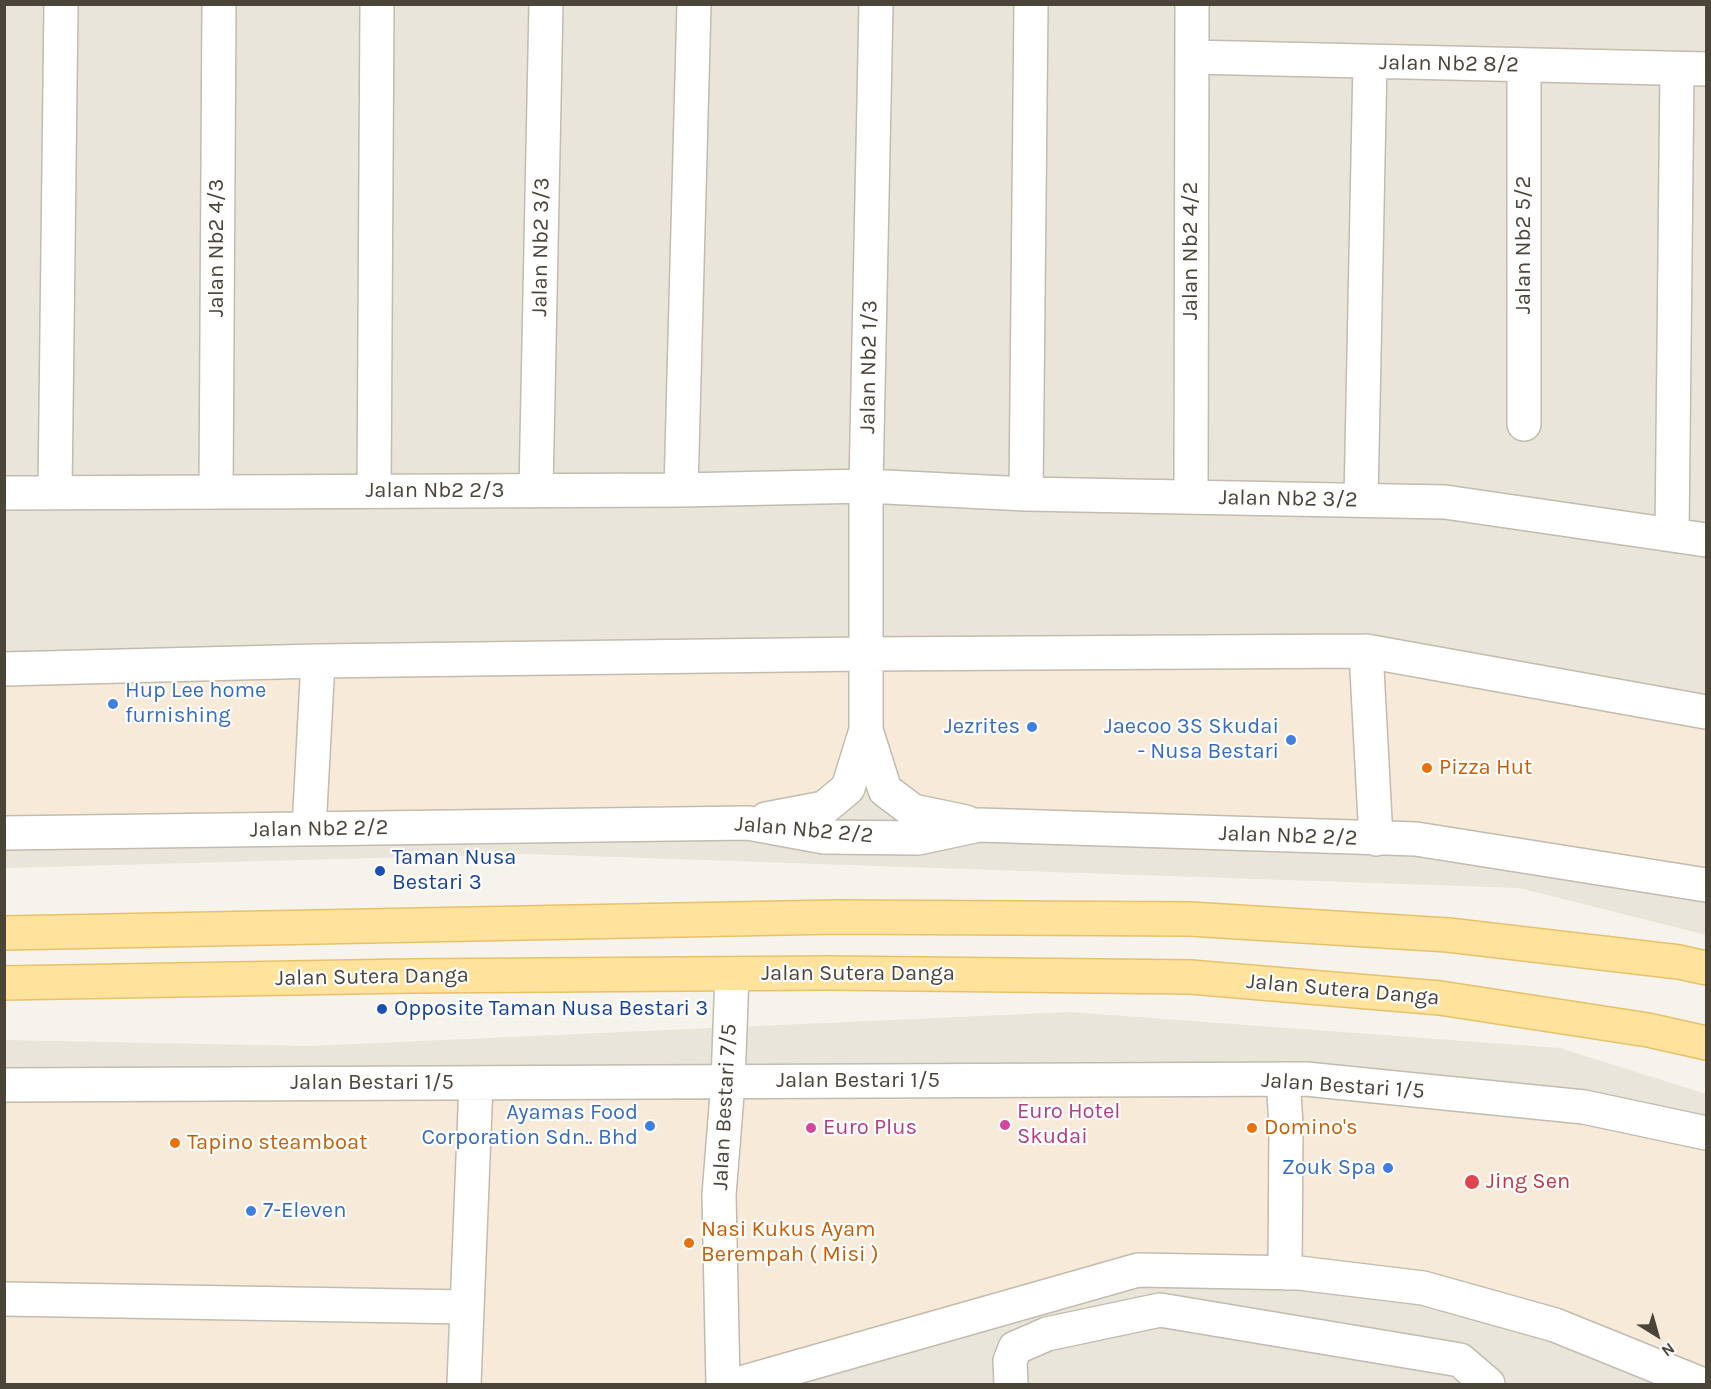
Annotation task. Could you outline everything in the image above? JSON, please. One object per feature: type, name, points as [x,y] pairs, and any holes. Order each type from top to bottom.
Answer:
[{"type":"main road","points":[[4,933],[836,917],[1190,919],[1448,935],[1679,962],[1707,968]]},
{"type":"main road","name":"Jalan Sutera Danga","points":[[4,983],[409,976],[828,973],[1190,977],[1440,998],[1648,1030],[1707,1043]]},
{"type":"street","points":[[55,493],[61,4]]},
{"type":"street","name":"Jalan Nb2 4/3","points":[[216,492],[219,4]]},
{"type":"street","points":[[374,491],[377,4]]},
{"type":"street","name":"Jalan Nb2 3/3","points":[[536,490],[546,4]]},
{"type":"street","points":[[681,490],[694,4]]},
{"type":"street","name":"Jalan Nb2 1/3","points":[[748,823],[824,808],[848,788],[866,730],[866,486],[876,4]]},
{"type":"street","points":[[1026,494],[1031,4]]},
{"type":"street","name":"Jalan Nb2 4/2","points":[[1191,497],[1192,4]]},
{"type":"street","name":"Jalan Nb2 8/2","points":[[1192,57],[1692,69]]},
{"type":"street","points":[[1361,500],[1370,62]]},
{"type":"street","name":"Jalan Nb2 5/2","points":[[1524,65],[1524,424]]},
{"type":"street","points":[[1672,535],[1692,69]]},
{"type":"street","name":"Jalan Nb2 2/3","points":[[4,493],[681,490],[866,486]]},
{"type":"street","name":"Jalan Nb2 3/2","points":[[866,486],[1026,494],[1445,502],[1707,540]]},
{"type":"street","points":[[1366,651],[1376,838]]},
{"type":"street","points":[[4,669],[318,661],[1366,651],[1707,712]]},
{"type":"street","points":[[309,829],[318,661]]},
{"type":"street","name":"Jalan Nb2 1/3","points":[[866,730],[885,790],[913,811],[979,825]]},
{"type":"street","name":"Jalan Nb2 2/2","points":[[4,833],[748,823],[824,837],[918,838],[979,825],[1416,840],[1707,885]]},
{"type":"street","name":"Jalan Bestari 7/5","points":[[723,1384],[719,1195],[728,1082],[732,974]]},
{"type":"street","name":"Jalan Bestari 1/5","points":[[4,1085],[1306,1079],[1584,1107],[1707,1133]]},
{"type":"street","points":[[1283,1080],[1286,1125],[1285,1273]]},
{"type":"street","points":[[464,1384],[477,1083]]},
{"type":"street","points":[[736,1384],[1138,1270],[1299,1273],[1424,1288],[1555,1325],[1701,1384]]},
{"type":"street","points":[[4,1299],[466,1307]]},
{"type":"street","points":[[1011,1384],[1010,1361],[1016,1348],[1047,1334],[1160,1310],[1460,1360],[1488,1384]]},
{"type":"shaded area","points":[[4,5],[1706,5],[1706,935],[1519,888],[527,854],[5,868]]},
{"type":"shaded area","points":[[1377,660],[1706,719],[1706,872],[992,813],[919,799],[897,783],[879,727],[879,662]]},
{"type":"shaded area","points":[[854,662],[854,730],[838,781],[817,797],[742,811],[5,820],[4,678]]},
{"type":"shaded area","points":[[1070,1012],[1560,1048],[1706,1094],[1706,1384],[5,1384],[5,1040],[309,1046]]},
{"type":"shaded area","points":[[1293,1092],[1602,1122],[1706,1146],[1706,1376],[1557,1318],[1137,1260],[700,1384],[5,1384],[4,1098]]},
{"type":"place","name":"Hup Lee home furnishing","points":[[113,704]]},
{"type":"place","name":"Jezrites","points":[[1032,727]]},
{"type":"place","name":"Jaecoo 3S Skudai - Nusa Bestari","points":[[1291,740]]},
{"type":"place","name":"Pizza Hut","points":[[1427,768]]},
{"type":"place","name":"Taman Nusa Bestari 3","points":[[380,871]]},
{"type":"place","name":"Opposite Taman Nusa Bestari 3","points":[[382,1009]]},
{"type":"place","name":"Euro Hotel Skudai","points":[[1005,1125]]},
{"type":"place","name":"Ayamas Food Corporation Sdn.. Bhd","points":[[650,1126]]},
{"type":"place","name":"Euro Plus","points":[[811,1128]]},
{"type":"place","name":"Domino's","points":[[1252,1128]]},
{"type":"place","name":"Tapino steamboat","points":[[175,1143]]},
{"type":"place","name":"Zouk Spa","points":[[1388,1168]]},
{"type":"place","name":"Jing Sen","points":[[1472,1182]]},
{"type":"place","name":"7-Eleven","points":[[251,1211]]},
{"type":"place","name":"Nasi Kukus Ayam Berempah ( Misi )","points":[[689,1243]]}]
